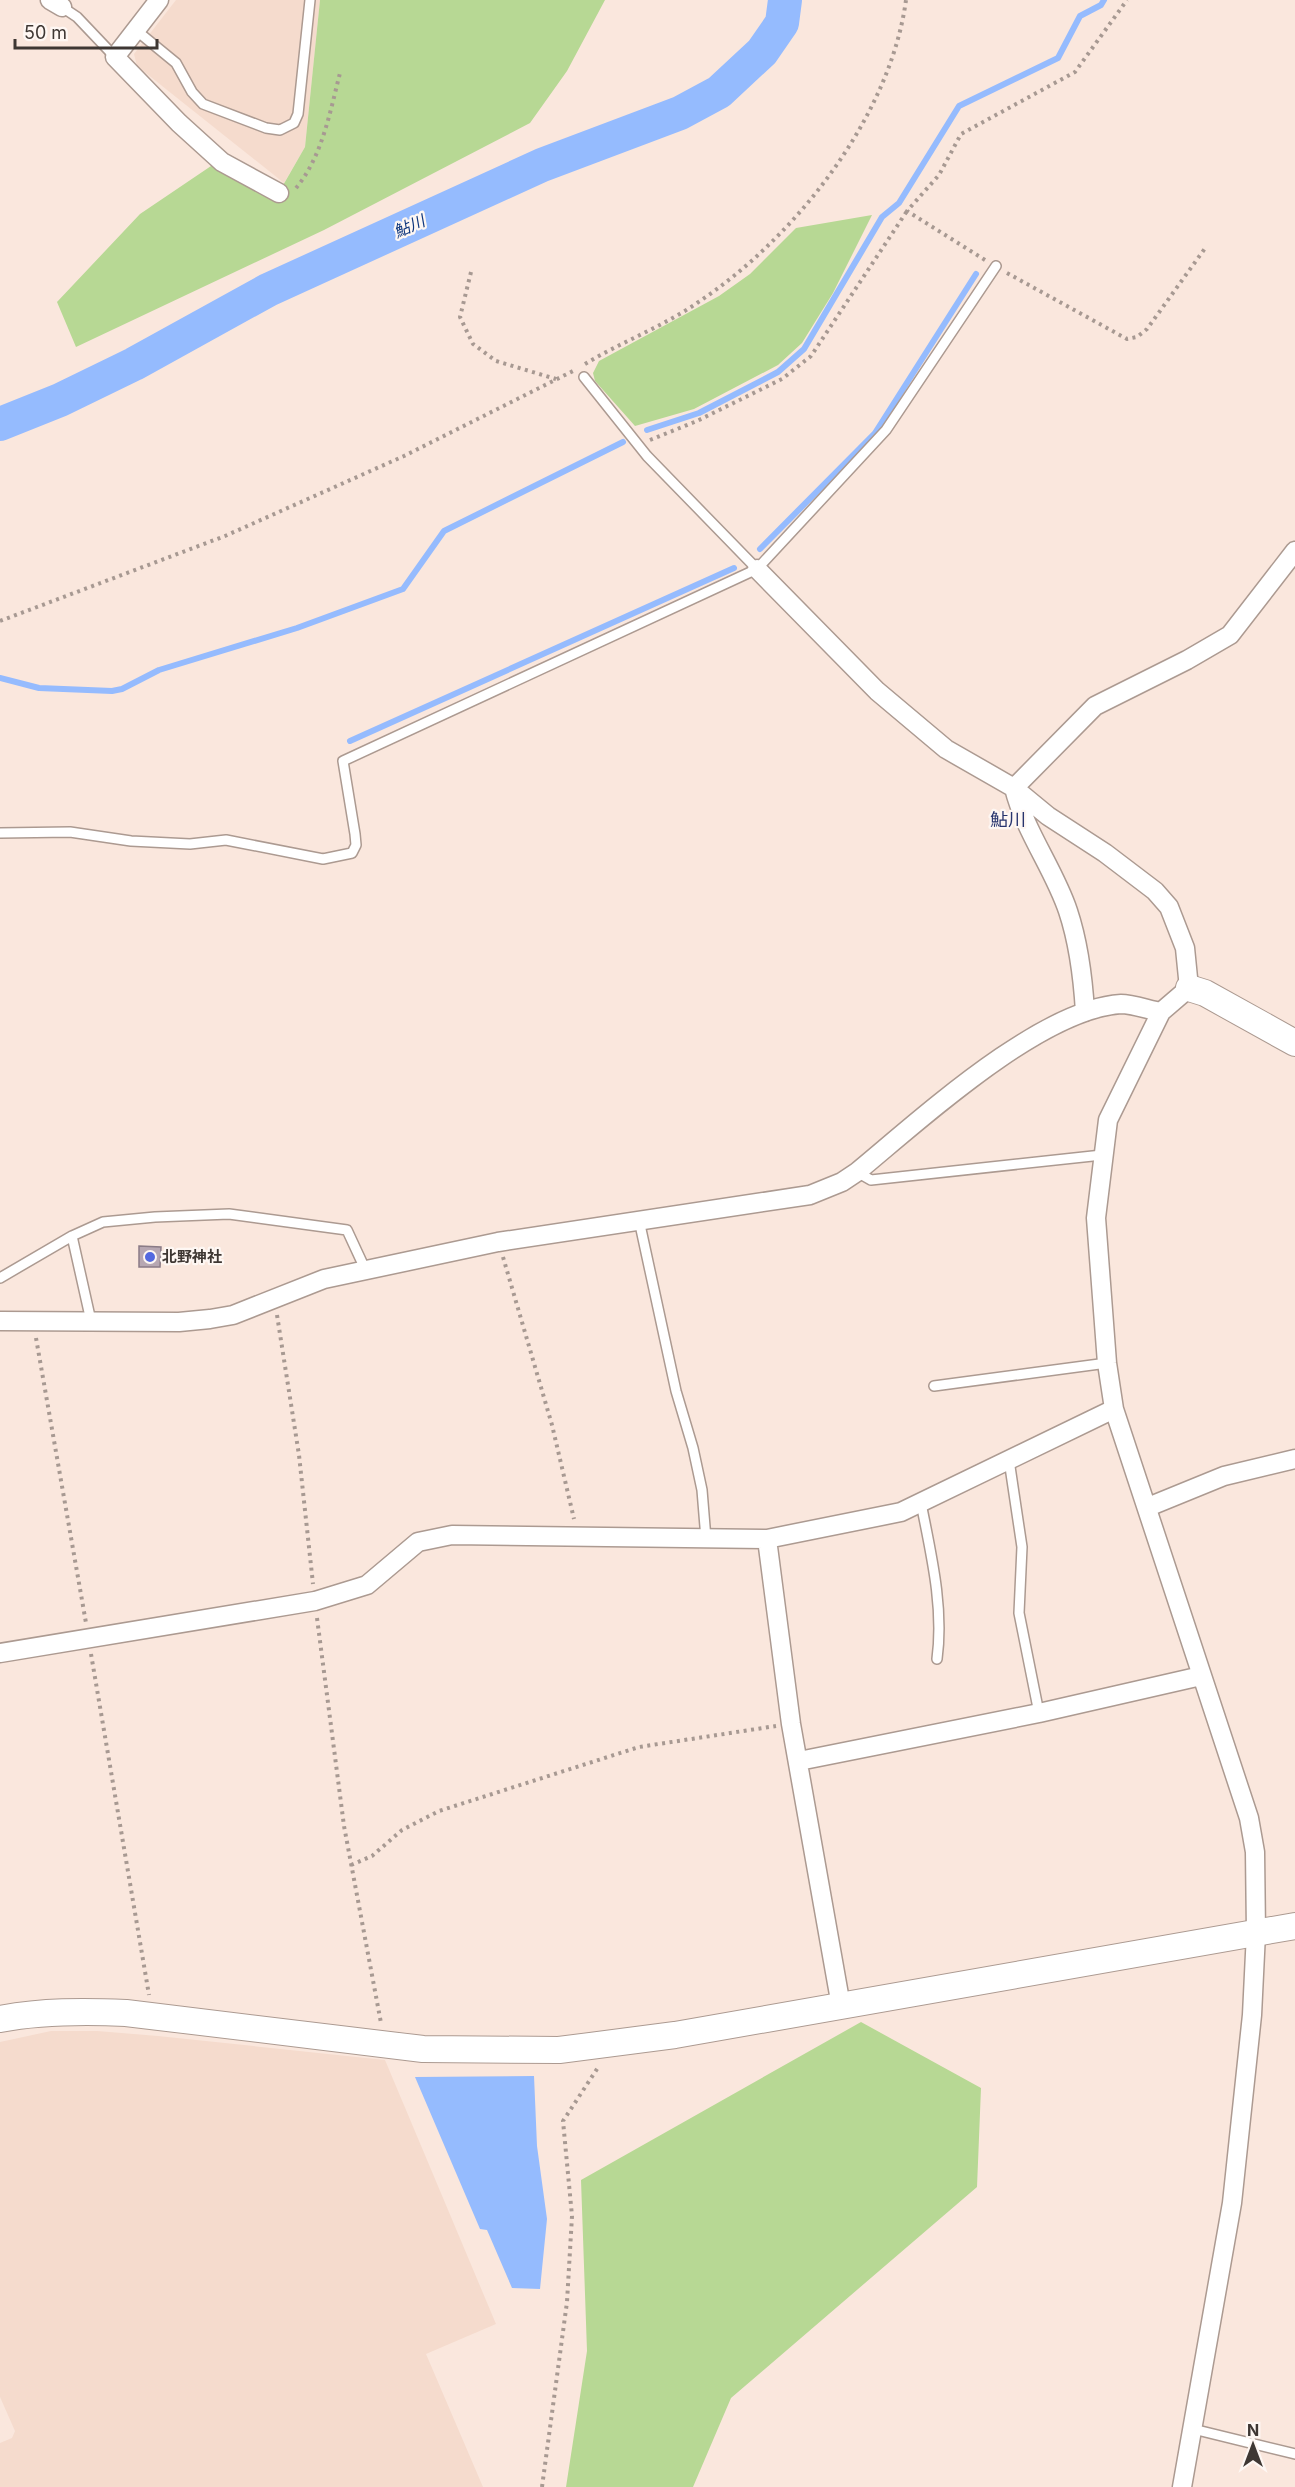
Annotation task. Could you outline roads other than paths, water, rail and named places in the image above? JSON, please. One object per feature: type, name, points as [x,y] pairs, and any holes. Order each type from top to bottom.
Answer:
[{"type":"street","points":[[159,0],[116,57],[179,123],[222,162],[279,193]]},
{"type":"street","points":[[1014,788],[1095,706],[1187,660],[1230,635],[1295,551]]},
{"type":"street","points":[[758,569],[877,691],[946,749],[1014,788],[1048,816],[1105,853],[1155,891],[1169,907],[1185,948],[1189,988]]},
{"type":"street","points":[[1014,788],[1019,807],[1068,910],[1078,950],[1085,1012]]},
{"type":"street","points":[[1182,2487],[1232,2203],[1252,2015],[1256,1932],[1256,1852],[1249,1818],[1114,1409],[1107,1363],[1096,1218],[1108,1120],[1161,1012],[1189,988]]},
{"type":"street","points":[[1189,988],[1214,998],[1295,1043]]},
{"type":"street","points":[[0,1321],[179,1322],[210,1319],[233,1315],[324,1279],[498,1242],[789,1200],[826,1189],[857,1172],[983,1070],[1055,1025],[1085,1012],[1122,1004],[1161,1012]]},
{"type":"street","points":[[0,1653],[315,1601],[367,1585],[418,1542],[452,1535],[767,1539],[901,1512],[1114,1409]]},
{"type":"street","points":[[1148,1507],[1224,1476],[1295,1460]]},
{"type":"street","points":[[767,1539],[791,1724],[841,2007]]},
{"type":"street","points":[[799,1761],[1039,1713],[1201,1676]]},
{"type":"street","points":[[0,2019],[25,2014],[82,2011],[150,2015],[423,2049],[511,2052],[606,2046],[841,2007],[1295,1926]]},
{"type":"lane","points":[[136,31],[176,63],[192,92],[203,104],[266,128],[280,129],[294,123],[298,114],[310,0]]},
{"type":"lane","points":[[56,3],[77,17],[116,57]]},
{"type":"lane","points":[[0,832],[70,832],[131,841],[190,844],[226,840],[323,859],[352,853],[356,845],[356,834],[343,761],[758,569],[886,430],[996,266]]},
{"type":"lane","points":[[584,377],[638,445],[758,569]]},
{"type":"lane","points":[[857,1172],[871,1180],[1102,1155]]},
{"type":"lane","points":[[0,1278],[72,1236],[103,1222],[155,1217],[239,1216],[347,1230],[366,1271]]},
{"type":"lane","points":[[639,1220],[676,1390],[693,1448],[702,1490],[706,1539]]},
{"type":"lane","points":[[72,1236],[91,1321]]},
{"type":"lane","points":[[934,1386],[1107,1363]]},
{"type":"lane","points":[[1008,1460],[1022,1547],[1019,1613],[1039,1713]]},
{"type":"lane","points":[[921,1503],[934,1568],[940,1634],[936,1659]]},
{"type":"lane","points":[[1193,2429],[1295,2454]]},
{"type":"water","points":[[534,2076],[537,2146],[547,2219],[540,2289],[512,2288],[487,2230],[480,2229],[415,2077]]},
{"type":"waterway","name":"鮎川","points":[[0,424],[60,400],[134,364],[268,290],[542,165],[680,113],[719,92],[762,52],[782,23],[785,0]]},
{"type":"waterway","points":[[647,430],[699,413],[778,372],[804,349],[882,217],[899,203],[959,106],[1058,58],[1080,16],[1101,5],[1104,0]]},
{"type":"waterway","points":[[760,549],[875,433],[976,274]]},
{"type":"waterway","points":[[0,678],[39,688],[112,691],[122,689],[159,670],[297,628],[403,589],[444,531],[623,442]]},
{"type":"waterway","points":[[350,741],[734,568]]},
{"type":"place","name":"北野神社","points":[[150,1257]]},
{"type":"district","name":"鮎川","points":[[1008,820]]}]
